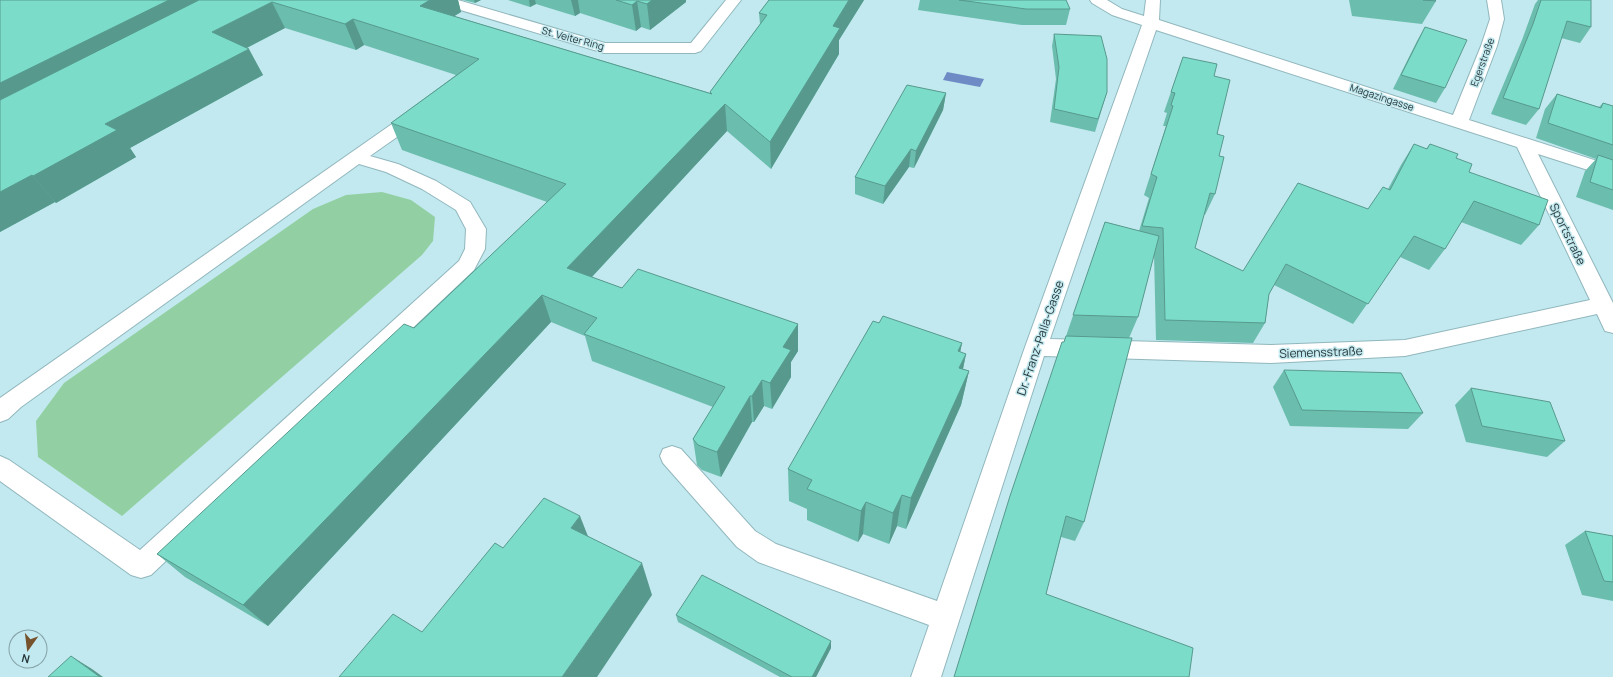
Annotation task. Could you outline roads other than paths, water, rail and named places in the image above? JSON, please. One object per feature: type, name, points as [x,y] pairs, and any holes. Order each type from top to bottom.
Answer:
[{"type":"street","name":"St. Veiter Ring","points":[[442,0],[604,48],[695,48],[734,0]]},
{"type":"street","name":"Magazingasse","points":[[1097,0],[1116,12],[1151,22],[1613,172]]},
{"type":"street","name":"Dr.-Franz-Palla-Gasse","points":[[926,677],[1036,348],[1151,22],[1153,0]]},
{"type":"street","name":"Egerstraße","points":[[1459,122],[1489,46],[1497,20],[1494,0]]},
{"type":"street","points":[[0,412],[13,400],[435,102]]},
{"type":"street","name":"Sportstraße","points":[[1524,143],[1613,325]]},
{"type":"street","points":[[0,467],[141,566],[467,265],[476,249],[476,229],[463,206],[429,185],[392,168],[357,158]]},
{"type":"street","name":"Siemensstraße","points":[[1036,348],[1271,354],[1405,348],[1602,305]]},
{"type":"street","points":[[672,456],[746,539],[767,553],[946,618]]},
{"type":"water","points":[[947,72],[984,79],[980,87],[943,80]]}]
